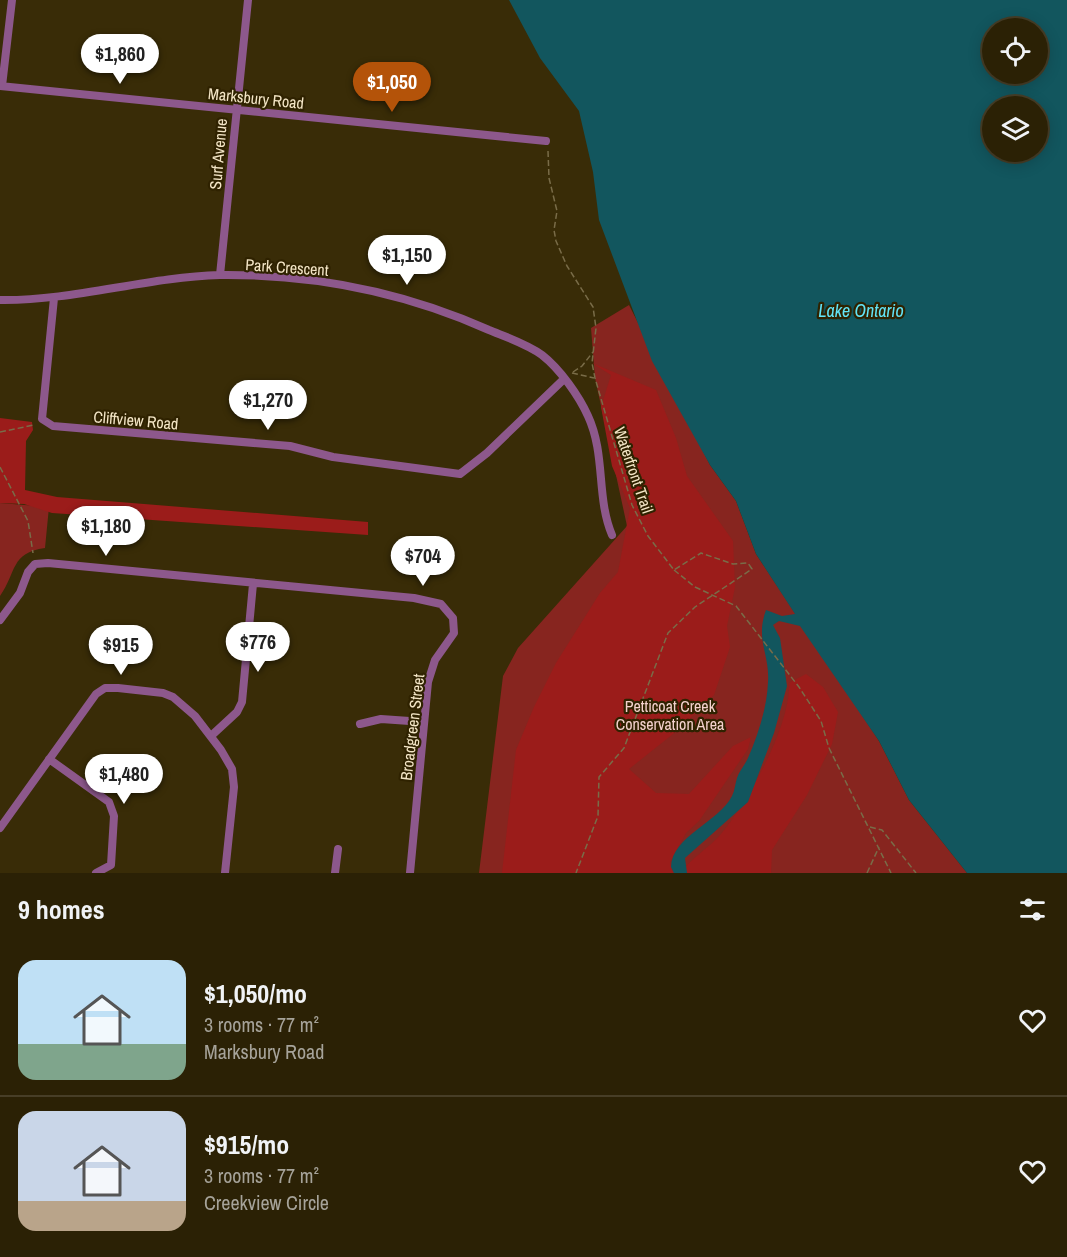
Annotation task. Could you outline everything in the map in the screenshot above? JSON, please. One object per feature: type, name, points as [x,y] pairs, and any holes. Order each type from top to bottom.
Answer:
[{"type":"street","points":[[1,86],[12,0]]},
{"type":"street","name":"Surf Avenue","points":[[220,275],[248,0]]},
{"type":"street","name":"Marksbury Road","points":[[1,86],[546,141]]},
{"type":"street","name":"Park Crescent","points":[[0,300],[54,298],[220,275],[315,280],[421,303],[453,314],[542,356],[564,379],[588,416],[600,454],[605,518],[612,535]]},
{"type":"street","points":[[42,419],[54,298]]},
{"type":"street","name":"Cliffview Road","points":[[42,419],[53,426],[290,446],[333,457],[460,474],[488,453],[564,379]]},
{"type":"street","name":"Broadgreen Street","points":[[0,620],[20,593],[28,572],[35,564],[48,563],[414,598],[441,604],[453,618],[454,633],[435,660],[428,682],[410,873]]},
{"type":"street","points":[[211,736],[237,712],[242,702],[253,584]]},
{"type":"street","points":[[0,828],[96,694],[105,688],[163,693],[173,697],[190,711],[211,736],[232,769],[234,787],[225,873]]},
{"type":"street","points":[[360,724],[381,719],[424,722]]},
{"type":"street","points":[[49,759],[109,801],[114,816],[111,865],[96,873]]},
{"type":"street","points":[[335,873],[338,849]]},
{"type":"path","name":"Waterfront Trail","points":[[546,141],[549,178],[557,212],[554,230],[556,241],[567,266],[593,307],[596,340],[593,352],[595,378],[632,505],[648,536],[674,570],[694,587],[736,606],[799,687],[821,721],[829,748],[891,873]]},
{"type":"path","points":[[564,379],[582,366],[593,352]]},
{"type":"path","points":[[572,373],[595,378]]},
{"type":"path","points":[[0,432],[37,424],[42,419]]},
{"type":"path","points":[[0,467],[28,522],[33,553]]},
{"type":"path","points":[[576,873],[598,816],[599,777],[624,748],[668,633],[695,607],[752,569],[748,563],[733,564],[701,554],[674,570]]},
{"type":"path","points":[[870,827],[882,830],[916,873]]},
{"type":"path","points":[[867,873],[879,847]]},
{"type":"green space","name":"Petticoat Creek Conservation Area","points":[[629,305],[710,465],[736,501],[756,554],[879,741],[909,800],[967,873],[479,873],[503,676],[518,648],[627,526],[595,378],[591,328]]},
{"type":"green space","points":[[592,363],[656,390],[676,438],[687,476],[733,541],[735,587],[727,626],[730,647],[714,695],[678,730],[629,769],[656,793],[689,794],[733,746],[751,737],[748,749],[699,821],[686,833],[670,862],[673,873],[502,873],[516,750],[556,663],[600,593],[618,572],[630,508],[612,466],[601,407],[611,375]]},
{"type":"green space","points":[[0,418],[32,422],[33,430],[26,441],[25,490],[57,497],[368,522],[368,535],[52,513],[24,504],[0,503]]},
{"type":"green space","points":[[0,503],[49,507],[45,548],[26,554],[20,559],[0,596]]},
{"type":"green space","points":[[806,674],[823,687],[838,712],[832,744],[807,795],[772,850],[771,873],[681,873],[721,834],[743,803],[775,741],[788,700],[789,683]]},
{"type":"water","name":"Lake Ontario","points":[[509,0],[1067,0],[1067,873],[967,873],[909,800],[879,741],[800,626],[779,621],[773,625],[780,638],[787,686],[774,733],[748,802],[685,858],[687,873],[674,873],[671,867],[673,856],[679,846],[726,805],[734,792],[738,775],[747,761],[755,740],[767,692],[768,672],[762,639],[766,610],[782,616],[795,614],[756,554],[736,501],[710,465],[652,361],[599,220],[593,172],[579,111],[540,58]]}]
